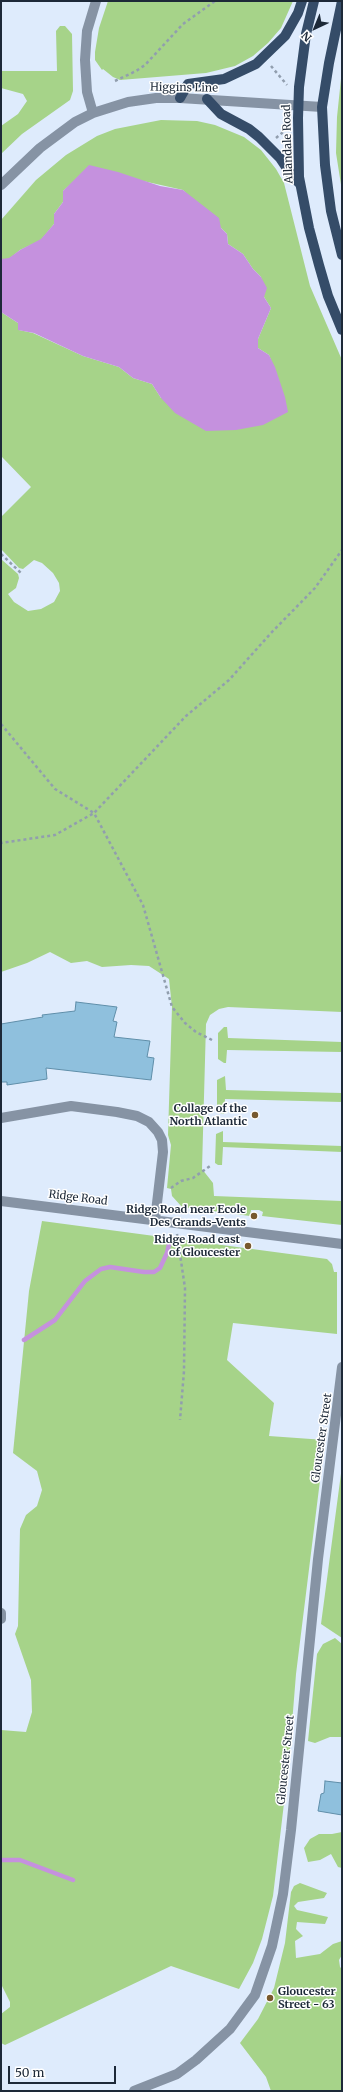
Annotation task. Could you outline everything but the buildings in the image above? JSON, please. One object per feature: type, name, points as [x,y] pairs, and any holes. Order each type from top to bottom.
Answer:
[{"type":"main road","points":[[180,98],[188,84],[224,79],[256,64],[285,36],[298,14],[302,1]]},
{"type":"main road","name":"Allandale Road","points":[[314,1],[305,42],[298,105],[300,184],[308,228],[318,265],[328,296],[342,330]]},
{"type":"main road","points":[[342,2],[330,56],[322,107],[331,211],[342,255]]},
{"type":"main road","points":[[206,99],[221,114],[249,129],[259,137],[280,158],[292,176],[300,184]]},
{"type":"street","points":[[93,113],[87,88],[85,54],[87,31],[96,1]]},
{"type":"street","name":"Higgins Line","points":[[1,185],[40,148],[75,122],[93,113],[113,106],[142,99],[180,98],[322,107]]},
{"type":"street","points":[[1,1118],[70,1106],[137,1116],[149,1122],[158,1132],[162,1140],[163,1152],[155,1220]]},
{"type":"street","name":"Ridge Road","points":[[1,1201],[342,1244]]},
{"type":"street","name":"Gloucester Street","points":[[134,2091],[177,2074],[196,2060],[230,2029],[255,1995],[272,1946],[282,1894],[291,1830],[317,1566],[342,1367]]},
{"type":"street","points":[[1,1613],[1,1619]]},
{"type":"path","points":[[115,81],[145,65],[183,24],[215,1]]},
{"type":"path","points":[[271,66],[287,86]]},
{"type":"path","points":[[274,140],[282,133],[284,126]]},
{"type":"path","points":[[1,843],[55,835],[94,813],[186,716],[229,680],[271,633],[315,588],[342,550]]},
{"type":"path","points":[[1,554],[21,573]]},
{"type":"path","points":[[1,724],[55,789],[94,813],[143,905],[172,1007],[191,1027],[203,1036],[212,1040]]},
{"type":"path","points":[[169,1189],[181,1181],[193,1178],[210,1166]]},
{"type":"path","points":[[174,1222],[180,1248],[185,1288],[184,1371],[180,1420]]},
{"type":"green space","points":[[108,1],[293,1],[281,28],[268,43],[253,56],[235,66],[206,73],[120,80],[113,77],[103,69],[102,70],[95,60],[99,28]]},
{"type":"green space","points":[[60,26],[65,26],[72,34],[73,91],[70,100],[22,134],[1,154],[1,126],[18,114],[27,101],[23,94],[1,88],[1,71],[57,71],[56,31]]},
{"type":"green space","points":[[342,69],[342,191],[336,153],[337,117]]},
{"type":"green space","points":[[161,120],[197,121],[215,125],[244,137],[261,150],[276,169],[284,183],[310,286],[342,360],[342,1012],[228,1007],[219,1009],[210,1015],[206,1024],[202,1169],[213,1183],[214,1196],[342,1201],[342,1225],[262,1216],[263,1212],[259,1210],[251,1210],[250,1216],[182,1207],[172,1196],[171,1189],[167,1188],[171,1145],[168,1135],[172,1007],[169,979],[149,966],[131,965],[102,967],[87,961],[71,963],[50,952],[27,963],[1,972],[1,559],[18,574],[19,578],[16,588],[8,594],[14,602],[28,611],[41,609],[54,602],[60,591],[59,583],[53,573],[42,563],[34,560],[23,569],[19,568],[1,549],[1,517],[31,487],[2,457],[1,458],[1,312],[18,323],[19,330],[33,333],[83,356],[119,367],[133,378],[152,384],[161,398],[279,381],[269,355],[258,348],[258,339],[271,308],[264,297],[261,277],[253,269],[243,254],[228,244],[227,234],[183,190],[143,181],[71,184],[63,191],[63,202],[54,214],[54,224],[41,240],[20,250],[9,259],[1,259],[1,220],[36,180],[66,155],[97,136],[115,129]]},
{"type":"green space","points":[[224,1027],[227,1027],[228,1038],[342,1042],[342,1052],[227,1050],[226,1063],[224,1063],[218,1059],[218,1033]]},
{"type":"green space","points":[[225,1076],[226,1090],[342,1093],[342,1102],[225,1099],[224,1114],[217,1111],[217,1080]]},
{"type":"green space","points":[[223,1131],[223,1142],[342,1146],[342,1152],[223,1147],[222,1165],[218,1165],[215,1163],[216,1134]]},
{"type":"green space","points":[[42,1221],[327,1259],[332,1264],[334,1272],[337,1272],[337,1334],[233,1323],[227,1360],[274,1403],[269,1436],[325,1440],[296,1674],[289,1761],[273,1896],[262,1939],[253,1963],[239,1989],[171,1966],[5,2045],[1,2043],[1,2014],[10,2007],[10,2002],[1,1984],[1,1730],[26,1732],[32,1712],[31,1680],[15,1634],[18,1626],[20,1529],[26,1515],[37,1506],[42,1490],[37,1471],[13,1453],[29,1291]]},
{"type":"green space","points":[[342,1466],[342,1638],[321,1624]]},
{"type":"green space","points":[[335,1638],[342,1644],[342,1737],[330,1737],[315,1743],[308,1741],[317,1654],[323,1644]]},
{"type":"green space","points":[[342,1832],[342,1868],[338,1867],[331,1854],[320,1860],[308,1862],[304,1848],[310,1839],[319,1834]]},
{"type":"green space","points":[[300,1883],[327,1893],[324,1898],[298,1902],[294,1906],[297,1910],[328,1917],[325,1924],[297,1922],[296,1929],[303,1936],[295,1941],[296,1958],[320,1954],[333,1944],[342,1941],[342,1955],[339,1960],[340,1967],[342,1969],[342,2091],[271,2091],[266,2077],[240,2043],[258,2019],[274,1988],[285,1943],[291,1892],[294,1886]]},
{"type":"shaded area","points":[[89,165],[118,172],[160,186],[183,190],[219,218],[221,228],[227,234],[228,244],[243,254],[253,269],[261,277],[267,288],[264,297],[271,308],[258,339],[258,348],[269,355],[275,367],[285,397],[288,412],[263,425],[236,430],[206,431],[175,413],[161,398],[152,384],[133,378],[119,367],[83,356],[34,333],[18,330],[18,323],[1,312],[1,259],[9,258],[20,250],[41,239],[54,224],[54,214],[63,202],[63,191]]},
{"type":"waterway","points":[[24,1340],[55,1320],[85,1281],[101,1269],[110,1267],[154,1272],[160,1268],[167,1253],[170,1240]]},
{"type":"waterway","points":[[1,1860],[20,1860],[73,1880]]},
{"type":"place","name":"Collage of the North Atlantic","points":[[255,1115]]},
{"type":"place","name":"Ridge Road near Ecole Des Grands-Vents","points":[[254,1216]]},
{"type":"place","name":"Ridge Road east of Gloucester","points":[[248,1246]]},
{"type":"place","name":"Gloucester Street - 63","points":[[270,1998]]}]
